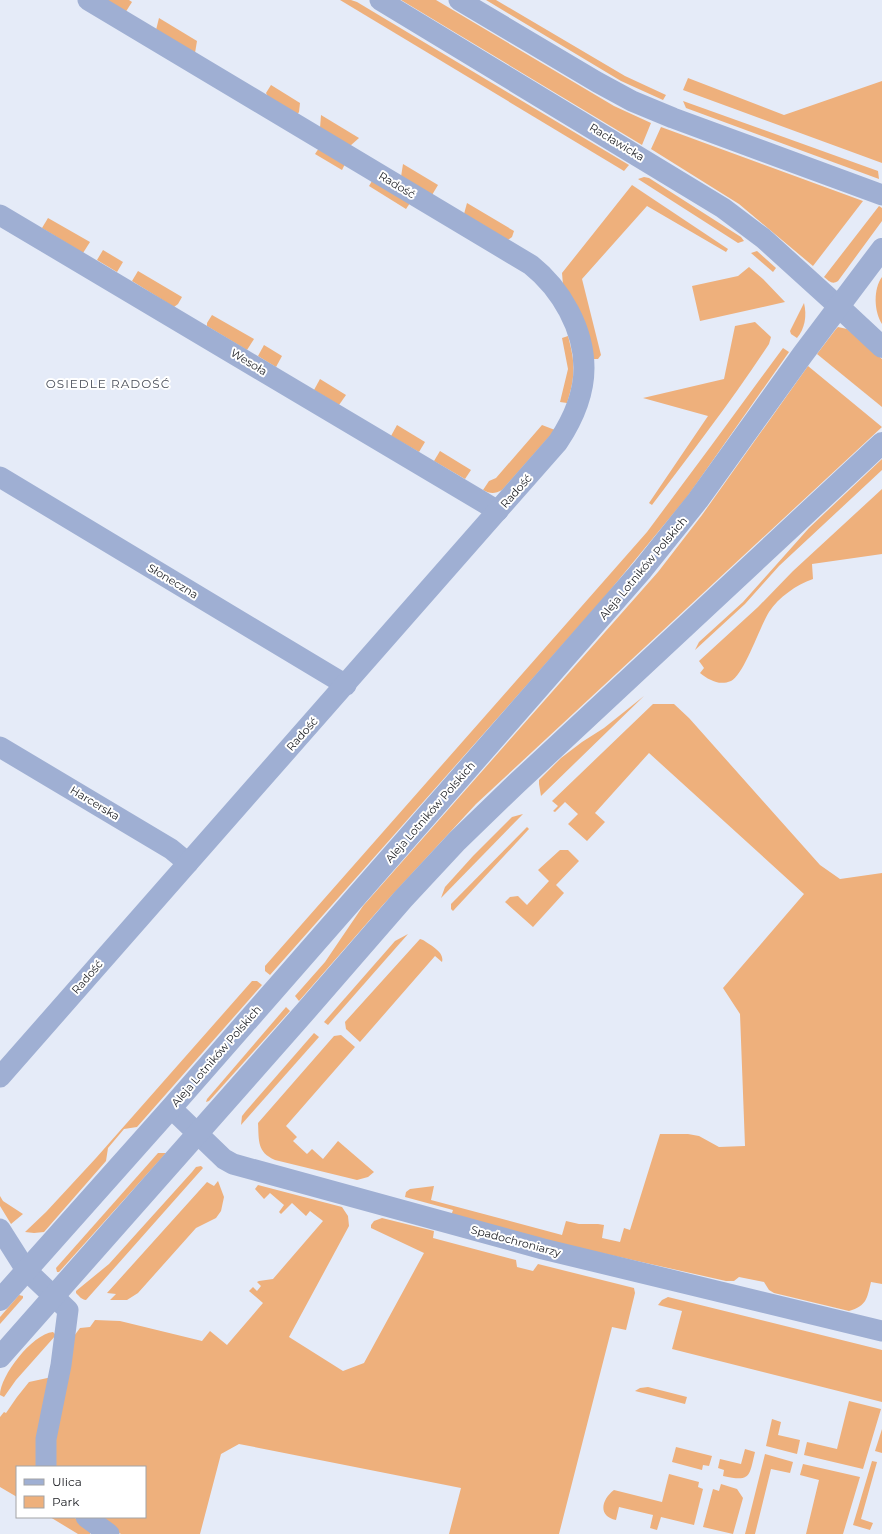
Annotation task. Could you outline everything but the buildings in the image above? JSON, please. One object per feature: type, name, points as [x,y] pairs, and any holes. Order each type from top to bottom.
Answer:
[{"type":"street","name":"Radość","points":[[0,1077],[558,442],[568,426],[581,392],[584,368],[581,345],[571,317],[554,288],[543,275],[524,260],[88,0]]},
{"type":"street","name":"Racławicka","points":[[380,0],[724,208],[763,238],[838,306]]},
{"type":"street","points":[[459,0],[632,101],[673,118],[882,195]]},
{"type":"street","name":"Wesoła","points":[[0,215],[498,510]]},
{"type":"street","name":"Aleja Lotników Polskich","points":[[0,1300],[171,1108],[642,570],[698,500],[838,306],[882,249]]},
{"type":"street","points":[[838,306],[882,347]]},
{"type":"street","points":[[0,1357],[304,1014],[367,940],[468,830],[618,688],[882,443]]},
{"type":"street","name":"Słoneczna","points":[[0,477],[346,685]]},
{"type":"street","name":"Harcerska","points":[[0,747],[172,849],[188,863]]},
{"type":"street","name":"Spadochroniarzy","points":[[171,1108],[224,1159],[233,1164],[543,1249],[882,1331]]},
{"type":"street","points":[[0,1229],[26,1270],[68,1310],[61,1364],[46,1439],[46,1466]]},
{"type":"street","points":[[87,1518],[109,1534]]},
{"type":"green space","points":[[104,0],[129,0],[132,2],[125,13]]},
{"type":"green space","points":[[340,0],[351,0],[357,2],[629,165],[624,171]]},
{"type":"green space","points":[[401,0],[436,0],[614,106],[651,123],[642,145]]},
{"type":"green space","points":[[486,0],[496,0],[625,76],[666,95],[663,100],[621,81]]},
{"type":"green space","points":[[159,18],[197,41],[195,53],[156,30]]},
{"type":"green space","points":[[688,78],[784,115],[882,81],[882,163],[683,90]]},
{"type":"green space","points":[[271,85],[300,103],[299,112],[297,115],[268,97],[266,93]]},
{"type":"green space","points":[[683,101],[878,171],[879,179],[686,108]]},
{"type":"green space","points":[[321,115],[359,138],[350,146],[320,128]]},
{"type":"green space","points":[[661,127],[863,201],[813,266],[739,204],[651,149]]},
{"type":"green space","points":[[319,148],[345,164],[342,170],[315,154]]},
{"type":"green space","points":[[403,164],[438,185],[432,195],[401,177]]},
{"type":"green space","points":[[644,177],[649,178],[741,237],[744,241],[738,243],[638,179]]},
{"type":"green space","points":[[372,181],[410,203],[406,209],[369,186]]},
{"type":"green space","points":[[632,185],[728,249],[726,252],[647,206],[582,279],[601,355],[598,359],[593,359],[563,285],[562,273]]},
{"type":"green space","points":[[467,203],[514,231],[512,237],[508,240],[464,214]]},
{"type":"green space","points":[[879,206],[882,208],[882,221],[838,281],[832,283],[824,277]]},
{"type":"green space","points":[[48,218],[90,242],[83,253],[42,228]]},
{"type":"green space","points":[[103,250],[123,262],[117,272],[97,260]]},
{"type":"green space","points":[[757,251],[776,268],[773,272],[751,253]]},
{"type":"green space","points":[[749,267],[785,302],[700,321],[692,286],[738,276]]},
{"type":"green space","points":[[138,271],[182,297],[178,304],[174,307],[132,281]]},
{"type":"green space","points":[[882,277],[882,324],[877,313],[876,294]]},
{"type":"green space","points":[[804,303],[805,322],[797,338],[791,334],[790,331]]},
{"type":"green space","points":[[212,315],[254,339],[247,350],[207,326],[207,323]]},
{"type":"green space","points":[[755,322],[771,337],[769,344],[727,405],[652,505],[649,503],[708,416],[643,398],[724,379],[735,326]]},
{"type":"green space","points":[[838,327],[847,329],[882,359],[882,407],[817,354]]},
{"type":"green space","points":[[568,336],[574,369],[572,385],[567,403],[560,402],[568,369],[562,338]]},
{"type":"green space","points":[[264,345],[282,356],[276,367],[258,356]]},
{"type":"green space","points":[[783,348],[789,352],[687,497],[602,600],[270,975],[265,971],[265,966],[647,532]]},
{"type":"green space","points":[[808,366],[882,427],[476,804],[382,906],[299,1001],[295,996],[325,962],[363,906],[658,572],[702,515]]},
{"type":"green space","points":[[320,379],[346,395],[339,405],[314,390]]},
{"type":"green space","points":[[397,425],[425,442],[419,452],[391,436]]},
{"type":"green space","points":[[542,425],[555,430],[502,490],[492,493],[483,490],[489,481],[496,478]]},
{"type":"green space","points":[[440,451],[471,470],[465,479],[434,461]]},
{"type":"green space","points":[[882,459],[882,470],[779,566],[745,604],[695,650],[699,642],[743,602],[809,528]]},
{"type":"green space","points":[[882,489],[882,554],[812,564],[813,579],[788,592],[769,612],[741,670],[736,677],[731,681],[718,683],[700,673],[704,668],[699,661],[758,607],[793,571]]},
{"type":"green space","points":[[644,696],[541,796],[539,780],[561,758],[604,728]]},
{"type":"green space","points":[[653,704],[674,704],[689,718],[820,865],[840,879],[882,873],[882,1284],[871,1282],[867,1297],[863,1304],[849,1311],[774,1293],[769,1290],[764,1282],[739,1277],[734,1281],[726,1281],[548,1241],[451,1216],[453,1210],[405,1197],[406,1192],[410,1189],[434,1186],[431,1200],[562,1235],[566,1221],[579,1224],[604,1225],[602,1238],[620,1242],[624,1228],[630,1230],[660,1134],[688,1134],[699,1136],[719,1147],[745,1146],[740,1014],[723,988],[804,894],[649,753],[595,813],[605,822],[587,841],[568,824],[578,814],[565,802],[555,812],[553,811],[558,806],[552,801]]},
{"type":"green space","points":[[523,814],[441,898],[445,887],[473,856],[512,817]]},
{"type":"green space","points":[[527,827],[529,829],[453,911],[451,909],[451,904]]},
{"type":"green space","points":[[560,850],[568,850],[579,861],[556,885],[564,893],[533,927],[505,902],[510,897],[518,896],[527,905],[549,881],[538,870]]},
{"type":"green space","points":[[408,934],[328,1025],[324,1022],[395,941]]},
{"type":"green space","points":[[420,939],[439,952],[442,962],[435,956],[360,1042],[346,1029],[345,1022]]},
{"type":"green space","points":[[252,981],[257,981],[262,985],[137,1127],[124,1129],[108,1148],[106,1161],[44,1232],[25,1232],[46,1212],[96,1158]]},
{"type":"green space","points":[[286,1007],[290,1011],[209,1101],[206,1102],[207,1099]]},
{"type":"green space","points":[[314,1033],[319,1037],[241,1125],[242,1116]]},
{"type":"green space","points":[[341,1035],[355,1047],[286,1126],[297,1137],[293,1141],[307,1154],[312,1149],[323,1159],[338,1141],[374,1172],[368,1177],[357,1180],[275,1160],[269,1157],[262,1150],[259,1141],[258,1123],[334,1036]]},
{"type":"green space","points":[[158,1153],[166,1153],[59,1272],[57,1272],[56,1268]]},
{"type":"green space","points":[[201,1166],[203,1168],[86,1300],[79,1297],[76,1291],[109,1264],[196,1167]]},
{"type":"green space","points":[[218,1181],[224,1197],[221,1211],[216,1218],[196,1228],[138,1293],[127,1300],[110,1300],[116,1294],[107,1293],[207,1182],[214,1186]]},
{"type":"green space","points":[[258,1185],[342,1207],[348,1216],[349,1226],[289,1337],[343,1371],[364,1363],[424,1253],[371,1228],[374,1221],[382,1218],[434,1231],[433,1238],[516,1260],[517,1267],[533,1271],[538,1264],[634,1288],[635,1293],[626,1330],[612,1327],[559,1534],[449,1534],[461,1488],[239,1444],[221,1454],[200,1534],[121,1534],[97,1518],[146,1518],[146,1466],[54,1466],[51,1448],[74,1336],[80,1328],[90,1327],[95,1320],[120,1321],[202,1341],[210,1331],[227,1345],[263,1303],[249,1291],[253,1287],[257,1291],[261,1286],[257,1282],[259,1281],[273,1279],[323,1221],[310,1211],[306,1216],[292,1203],[281,1214],[279,1212],[284,1205],[270,1193],[264,1199],[255,1189]]},
{"type":"green space","points":[[0,1196],[3,1201],[23,1214],[11,1224],[0,1206]]},
{"type":"green space","points":[[19,1295],[23,1296],[23,1298],[0,1324],[0,1317]]},
{"type":"green space","points":[[668,1297],[882,1350],[882,1402],[672,1349],[682,1311],[658,1305],[662,1300]]},
{"type":"green space","points":[[53,1332],[56,1335],[16,1380],[4,1397],[0,1395],[5,1377],[19,1357],[36,1340]]},
{"type":"green space","points":[[52,1377],[40,1466],[16,1466],[16,1496],[0,1487],[0,1417],[4,1412],[6,1413],[29,1382]]},
{"type":"green space","points":[[648,1387],[687,1397],[685,1404],[635,1391],[640,1388]]},
{"type":"green space","points":[[849,1401],[881,1409],[863,1469],[804,1455],[807,1442],[837,1449]]},
{"type":"green space","points":[[772,1419],[781,1422],[778,1435],[800,1440],[797,1454],[766,1446]]},
{"type":"green space","points":[[882,1429],[882,1453],[875,1451]]},
{"type":"green space","points":[[676,1447],[712,1456],[709,1466],[703,1465],[702,1470],[672,1462]]},
{"type":"green space","points":[[745,1449],[755,1452],[750,1472],[747,1476],[744,1478],[732,1478],[723,1476],[724,1470],[718,1468],[720,1459],[741,1464]]},
{"type":"green space","points":[[765,1454],[793,1462],[790,1473],[771,1469],[755,1534],[745,1534]]},
{"type":"green space","points":[[872,1461],[877,1462],[861,1519],[873,1523],[870,1530],[853,1525]]},
{"type":"green space","points":[[803,1464],[860,1477],[843,1534],[806,1534],[819,1480],[800,1475]]},
{"type":"green space","points":[[669,1474],[699,1482],[698,1487],[703,1489],[694,1525],[661,1517],[657,1530],[650,1528],[653,1515],[619,1507],[616,1520],[606,1515],[603,1507],[604,1502],[614,1490],[662,1502]]},
{"type":"green space","points":[[721,1484],[737,1489],[743,1498],[733,1534],[703,1527],[713,1489],[719,1491]]},
{"type":"green space","points":[[52,1518],[77,1519],[91,1532],[90,1534],[78,1534]]},
{"type":"district","name":"OSIEDLE RADOŚĆ","points":[[108,383]]}]
